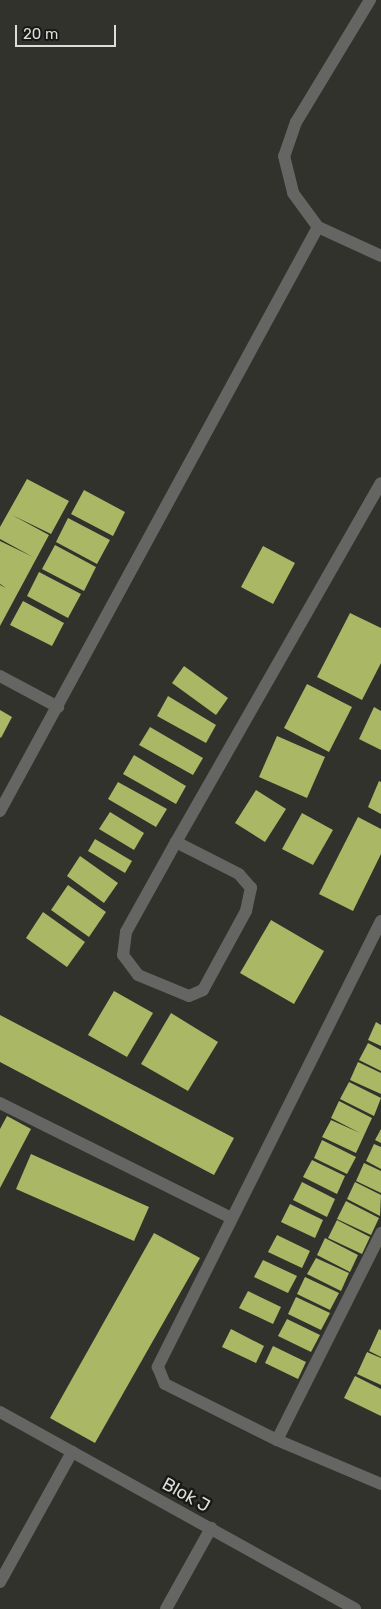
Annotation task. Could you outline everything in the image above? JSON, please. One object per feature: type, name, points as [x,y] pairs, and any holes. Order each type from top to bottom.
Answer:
[{"type":"street","points":[[370,0],[287,140],[285,174],[296,200],[318,227],[381,256]]},
{"type":"street","points":[[0,811],[318,227]]},
{"type":"street","points":[[176,842],[239,874],[251,888],[246,911],[203,990],[189,996],[138,975],[123,955],[126,932],[176,842],[381,483]]},
{"type":"street","points":[[0,676],[58,707]]},
{"type":"street","points":[[381,921],[230,1217],[160,1360],[158,1373],[165,1384],[277,1440],[381,1484]]},
{"type":"street","points":[[0,1103],[230,1217]]},
{"type":"street","points":[[277,1440],[381,1233]]},
{"type":"street","name":"Blok J","points":[[0,1412],[355,1609]]},
{"type":"street","points":[[0,1582],[72,1452]]},
{"type":"street","points":[[166,1609],[211,1528]]},
{"type":"building","points":[[27,479],[69,501],[51,534],[12,515],[49,535],[0,626],[0,585],[6,588],[0,584],[0,541],[33,557],[0,539],[0,527]]},
{"type":"building","points":[[84,490],[125,512],[113,536],[71,514]]},
{"type":"building","points":[[68,518],[110,540],[97,564],[56,542]]},
{"type":"building","points":[[55,545],[96,567],[84,591],[42,569]]},
{"type":"building","points":[[263,546],[295,563],[273,604],[241,587]]},
{"type":"building","points":[[39,572],[81,594],[68,618],[27,596]]},
{"type":"building","points":[[23,601],[64,623],[52,646],[10,625]]},
{"type":"building","points":[[350,613],[381,628],[381,663],[362,700],[317,677]]},
{"type":"building","points":[[184,666],[228,698],[216,715],[172,683]]},
{"type":"building","points":[[307,684],[352,707],[329,752],[284,728]]},
{"type":"building","points":[[168,696],[216,725],[206,743],[157,716]]},
{"type":"building","points":[[374,707],[381,711],[381,750],[359,739]]},
{"type":"building","points":[[0,710],[12,717],[1,738],[0,737]]},
{"type":"building","points":[[150,727],[203,758],[193,775],[139,745]]},
{"type":"building","points":[[277,736],[325,757],[307,798],[259,777]]},
{"type":"building","points":[[134,755],[186,786],[176,804],[123,774]]},
{"type":"building","points":[[379,781],[381,782],[381,814],[368,807]]},
{"type":"building","points":[[118,782],[167,809],[156,827],[108,799]]},
{"type":"building","points":[[256,790],[286,809],[265,842],[235,823]]},
{"type":"building","points":[[110,812],[144,833],[134,850],[99,829]]},
{"type":"building","points":[[302,813],[333,830],[313,865],[282,849]]},
{"type":"building","points":[[358,817],[381,829],[381,854],[353,911],[319,894]]},
{"type":"building","points":[[95,839],[132,861],[125,873],[88,851]]},
{"type":"building","points":[[80,856],[118,883],[104,903],[67,876]]},
{"type":"building","points":[[68,885],[106,912],[89,937],[51,910]]},
{"type":"building","points":[[43,912],[85,942],[67,967],[26,938]]},
{"type":"building","points":[[271,920],[324,951],[294,1004],[240,973]]},
{"type":"building","points":[[114,991],[153,1013],[127,1057],[88,1035]]},
{"type":"building","points":[[171,1013],[218,1042],[188,1091],[141,1064]]},
{"type":"building","points":[[0,1015],[234,1138],[214,1175],[0,1062]]},
{"type":"building","points":[[376,1022],[381,1025],[381,1046],[368,1040]]},
{"type":"building","points":[[368,1043],[381,1050],[381,1071],[359,1060]]},
{"type":"building","points":[[358,1062],[381,1073],[381,1094],[350,1080]]},
{"type":"building","points":[[349,1082],[381,1098],[374,1116],[340,1099]]},
{"type":"building","points":[[339,1101],[372,1118],[356,1153],[322,1137],[331,1120],[360,1133],[331,1118]]},
{"type":"building","points":[[7,1116],[31,1129],[0,1188],[0,1129]]},
{"type":"building","points":[[381,1129],[381,1143],[375,1140]]},
{"type":"building","points":[[322,1140],[356,1157],[347,1174],[314,1158]]},
{"type":"building","points":[[374,1144],[381,1147],[381,1169],[366,1161]]},
{"type":"building","points":[[31,1154],[149,1207],[134,1241],[16,1189]]},
{"type":"building","points":[[312,1160],[345,1176],[337,1194],[303,1177]]},
{"type":"building","points":[[364,1163],[381,1171],[381,1193],[356,1181]]},
{"type":"building","points":[[302,1182],[335,1199],[327,1217],[293,1200]]},
{"type":"building","points":[[355,1182],[381,1195],[380,1216],[347,1199]]},
{"type":"building","points":[[346,1201],[379,1218],[371,1235],[337,1219]]},
{"type":"building","points":[[290,1204],[323,1220],[315,1238],[281,1222]]},
{"type":"building","points":[[337,1220],[370,1237],[362,1254],[328,1238]]},
{"type":"building","points":[[154,1233],[200,1258],[95,1443],[50,1418]]},
{"type":"building","points":[[277,1235],[310,1251],[302,1268],[268,1252]]},
{"type":"building","points":[[325,1238],[358,1255],[350,1272],[317,1255]]},
{"type":"building","points":[[316,1258],[349,1273],[341,1291],[307,1274]]},
{"type":"building","points":[[263,1260],[297,1276],[288,1293],[254,1277]]},
{"type":"building","points":[[305,1277],[339,1293],[330,1310],[297,1294]]},
{"type":"building","points":[[248,1291],[281,1307],[273,1324],[239,1308]]},
{"type":"building","points":[[296,1297],[330,1313],[321,1330],[288,1314]]},
{"type":"building","points":[[287,1319],[320,1335],[311,1352],[278,1336]]},
{"type":"building","points":[[231,1329],[264,1346],[256,1363],[222,1347]]},
{"type":"building","points":[[379,1329],[381,1330],[381,1357],[369,1351]]},
{"type":"building","points":[[273,1346],[306,1362],[298,1379],[265,1363]]},
{"type":"building","points":[[367,1352],[381,1358],[381,1385],[357,1374]]},
{"type":"building","points":[[355,1376],[381,1389],[381,1416],[344,1398]]}]
